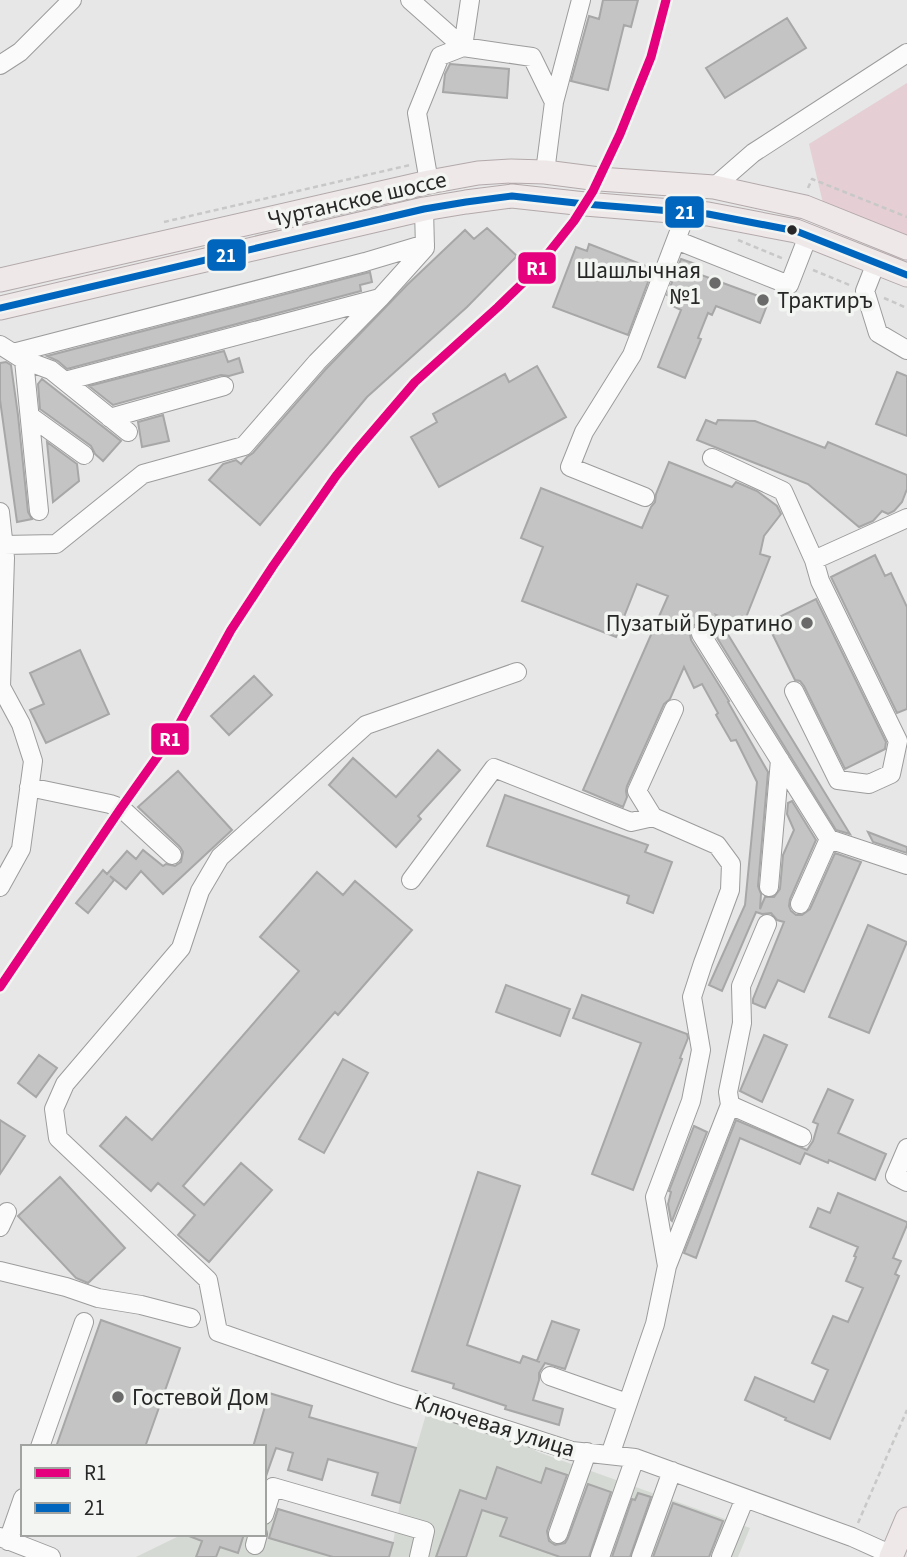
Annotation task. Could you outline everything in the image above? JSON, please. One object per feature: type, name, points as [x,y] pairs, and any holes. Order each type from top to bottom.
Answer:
[{"type":"main road","name":"Чуртанское шоссе","points":[[0,280],[427,172],[545,172]]},
{"type":"main road","points":[[545,172],[599,179],[714,187],[805,207],[907,248]]},
{"type":"main road","points":[[687,211],[714,187]]},
{"type":"main road","name":"Чуртанское шоссе","points":[[0,308],[424,209],[512,196],[687,211],[796,231],[907,275]]},
{"type":"main road","points":[[891,1556],[907,1519]]},
{"type":"street","points":[[0,65],[20,52],[72,0]]},
{"type":"street","points":[[410,0],[463,47]]},
{"type":"street","points":[[463,47],[470,0]]},
{"type":"street","points":[[545,172],[554,102],[581,0]]},
{"type":"street","points":[[427,172],[417,113],[440,56],[463,47],[532,57],[554,102]]},
{"type":"street","points":[[714,187],[753,153],[907,53]]},
{"type":"street","points":[[4,545],[56,544],[143,474],[244,446],[317,362],[425,248],[424,209]]},
{"type":"street","points":[[645,497],[570,467],[584,432],[632,355],[687,211]]},
{"type":"street","points":[[676,240],[789,285],[808,236]]},
{"type":"street","points":[[12,352],[365,262],[425,244]]},
{"type":"street","points":[[876,263],[865,291],[878,333],[907,350]]},
{"type":"street","points":[[65,381],[380,298]]},
{"type":"street","points":[[12,352],[51,370],[128,432]]},
{"type":"street","points":[[12,352],[30,416],[39,511]]},
{"type":"street","points":[[110,418],[224,386]]},
{"type":"street","points":[[30,416],[84,456]]},
{"type":"street","points":[[712,458],[783,491],[814,560],[820,581],[902,739],[891,774],[869,785],[838,780],[794,691]]},
{"type":"street","points":[[0,512],[4,545],[1,687],[21,724],[33,761],[21,849],[8,857],[0,887]]},
{"type":"street","points":[[814,560],[907,518]]},
{"type":"street","points":[[701,634],[830,839],[907,865]]},
{"type":"street","name":"Ключевая улица","points":[[517,672],[366,725],[220,857],[200,891],[181,948],[65,1084],[54,1109],[58,1138],[208,1280],[218,1332],[406,1398],[572,1451],[635,1458],[852,1538],[891,1556]]},
{"type":"street","points":[[667,1266],[655,1197],[691,1101],[701,1050],[692,997],[730,890],[731,864],[717,845],[653,817],[638,791],[674,709]]},
{"type":"street","points":[[769,887],[780,760]]},
{"type":"street","points":[[411,880],[494,768],[631,822],[653,817]]},
{"type":"street","points":[[29,788],[121,808],[172,855]]},
{"type":"street","points":[[800,904],[830,839]]},
{"type":"street","points":[[610,1455],[654,1324],[667,1266],[730,1105],[728,1092],[742,1023],[741,986],[767,924]]},
{"type":"street","points":[[730,1105],[802,1137]]},
{"type":"street","points":[[907,1148],[895,1176],[907,1182]]},
{"type":"street","points":[[0,1271],[66,1287],[98,1298],[141,1305],[191,1318]]},
{"type":"street","points":[[41,1445],[84,1322]]},
{"type":"street","points":[[550,1376],[627,1403]]},
{"type":"street","points":[[558,1534],[587,1452]]},
{"type":"street","points":[[600,1557],[635,1458]]},
{"type":"street","points":[[641,1557],[672,1471]]},
{"type":"street","points":[[266,1509],[273,1487],[425,1531],[419,1557]]},
{"type":"street","points":[[721,1557],[746,1498]]},
{"type":"street","points":[[21,1502],[4,1539],[51,1557]]},
{"type":"path","points":[[160,222],[427,172]]},
{"type":"path","points":[[812,179],[907,217]]},
{"type":"path","points":[[852,1538],[907,1410]]},
{"type":"shaded area","points":[[907,83],[907,237],[823,203],[809,144]]},
{"type":"shaded area","points":[[427,1411],[517,1440],[538,1452],[750,1528],[738,1557],[136,1557],[179,1536],[202,1540],[204,1536],[266,1536],[266,1505],[393,1543],[400,1503]]},
{"type":"building","points":[[603,0],[638,0],[631,27],[624,25],[608,90],[571,81],[589,16],[599,19]]},
{"type":"building","points":[[787,18],[806,48],[725,98],[706,68]]},
{"type":"building","points":[[450,64],[509,69],[507,98],[443,92],[445,74]]},
{"type":"building","points":[[487,228],[517,256],[467,307],[367,397],[260,525],[209,480],[223,464],[236,460],[241,464],[253,453],[325,370],[407,285],[465,230],[474,239]]},
{"type":"building","points":[[589,244],[646,266],[644,272],[651,274],[628,335],[553,307],[576,247],[587,251]]},
{"type":"building","points":[[681,259],[696,264],[693,272],[769,300],[760,323],[716,306],[712,315],[708,313],[685,378],[658,367],[681,310],[673,306],[676,299],[667,295]]},
{"type":"building","points":[[370,272],[372,282],[360,285],[361,291],[67,369],[47,356]]},
{"type":"building","points":[[224,351],[228,362],[239,358],[243,372],[221,375],[113,405],[89,386]]},
{"type":"building","points":[[0,363],[11,365],[28,512],[32,519],[17,522],[0,400]]},
{"type":"building","points":[[537,366],[566,417],[439,487],[411,437],[437,422],[433,414],[505,374],[509,382]]},
{"type":"building","points":[[897,372],[907,376],[907,436],[876,424]]},
{"type":"building","points":[[42,379],[121,441],[103,461],[91,446],[40,409],[38,384]]},
{"type":"building","points":[[163,415],[169,441],[142,447],[138,422]]},
{"type":"building","points":[[706,420],[716,424],[718,420],[755,421],[825,448],[828,442],[907,475],[907,489],[902,502],[894,511],[888,514],[882,511],[873,521],[859,527],[808,484],[697,440]]},
{"type":"building","points":[[47,442],[77,464],[79,481],[53,502]]},
{"type":"building","points":[[669,462],[732,487],[736,482],[757,491],[777,506],[781,514],[764,536],[760,554],[770,557],[743,625],[716,615],[850,834],[836,830],[711,628],[707,624],[694,625],[690,634],[691,640],[768,772],[758,886],[761,894],[760,909],[765,897],[774,897],[780,889],[783,855],[794,830],[787,814],[788,803],[792,801],[816,840],[790,899],[791,911],[802,915],[810,909],[835,853],[861,862],[804,992],[778,980],[765,1008],[753,1003],[753,999],[784,922],[777,920],[771,913],[756,912],[722,991],[709,985],[745,905],[757,782],[736,740],[731,741],[716,715],[718,713],[702,684],[694,688],[684,667],[627,786],[623,807],[583,790],[668,596],[637,584],[616,637],[522,601],[543,547],[521,538],[541,488],[642,528],[655,502]]},
{"type":"building","points":[[875,555],[885,576],[891,573],[907,607],[907,709],[897,713],[831,577]]},
{"type":"building","points":[[816,599],[886,742],[885,749],[845,769],[804,686],[795,680],[767,623]]},
{"type":"building","points":[[80,650],[109,714],[46,743],[30,710],[44,704],[30,673]]},
{"type":"building","points":[[254,676],[272,695],[229,735],[211,716]]},
{"type":"building","points":[[438,750],[460,770],[418,816],[421,819],[396,847],[329,785],[353,758],[396,797]]},
{"type":"building","points":[[178,771],[232,830],[163,894],[141,871],[126,889],[110,876],[114,880],[88,913],[76,903],[103,870],[107,874],[127,851],[136,859],[143,850],[163,866],[175,866],[181,862],[183,852],[180,847],[138,807]]},
{"type":"building","points":[[505,795],[648,845],[645,852],[672,862],[653,913],[627,903],[629,896],[487,846]]},
{"type":"building","points":[[868,832],[907,847],[907,853],[873,842]]},
{"type":"building","points":[[317,872],[343,895],[355,881],[412,930],[338,1015],[335,1012],[183,1186],[204,1205],[241,1163],[272,1190],[209,1262],[178,1235],[195,1215],[158,1183],[151,1191],[100,1146],[126,1117],[152,1140],[299,971],[260,937]]},
{"type":"building","points":[[868,925],[907,942],[869,1033],[829,1017]]},
{"type":"building","points":[[506,985],[570,1009],[560,1036],[496,1012]]},
{"type":"building","points":[[582,995],[687,1034],[680,1058],[682,1059],[633,1190],[592,1174],[641,1043],[573,1018]]},
{"type":"building","points":[[764,1035],[787,1045],[762,1102],[740,1091]]},
{"type":"building","points":[[39,1055],[57,1068],[36,1097],[18,1083]]},
{"type":"building","points":[[343,1059],[368,1073],[324,1153],[299,1139]]},
{"type":"building","points":[[828,1089],[853,1100],[838,1133],[886,1154],[875,1180],[829,1160],[828,1163],[805,1153],[800,1164],[740,1138],[696,1258],[684,1253],[736,1120],[807,1150],[818,1124],[813,1122]]},
{"type":"building","points":[[0,1120],[25,1136],[0,1174]]},
{"type":"building","points":[[694,1126],[707,1132],[672,1221],[668,1204],[669,1191]]},
{"type":"building","points":[[478,1172],[520,1186],[467,1345],[520,1363],[523,1356],[537,1361],[552,1321],[579,1330],[565,1369],[545,1363],[539,1373],[533,1400],[563,1409],[559,1425],[505,1409],[506,1406],[453,1388],[454,1384],[412,1371]]},
{"type":"building","points":[[60,1177],[125,1248],[88,1283],[76,1278],[18,1216]]},
{"type":"building","points":[[838,1193],[907,1222],[907,1225],[893,1258],[901,1261],[895,1274],[899,1276],[830,1439],[745,1400],[755,1377],[814,1402],[828,1370],[812,1363],[833,1316],[848,1322],[863,1288],[846,1281],[858,1247],[810,1227],[818,1208],[830,1213]]},
{"type":"building","name":"Гостевой Дом","points":[[101,1320],[180,1348],[146,1445],[57,1445]]},
{"type":"building","points":[[269,1393],[312,1406],[309,1417],[416,1448],[400,1503],[372,1495],[378,1473],[328,1459],[322,1480],[288,1470],[293,1453],[276,1448],[266,1476],[266,1445],[254,1445]]},
{"type":"building","points":[[497,1467],[541,1483],[546,1468],[567,1475],[547,1531],[549,1541],[555,1545],[565,1543],[568,1538],[588,1484],[611,1492],[589,1557],[560,1557],[500,1536],[507,1518],[482,1510],[466,1557],[436,1557],[460,1490],[486,1499]]},
{"type":"building","points":[[638,1493],[651,1497],[630,1557],[612,1557],[632,1499],[635,1500]]},
{"type":"building","points":[[673,1503],[723,1521],[709,1557],[653,1557]]},
{"type":"building","points":[[278,1509],[393,1543],[389,1557],[333,1557],[269,1538]]},
{"type":"building","points":[[189,1536],[243,1536],[238,1553],[220,1547],[216,1557],[196,1557],[202,1541]]},
{"type":"transit line","name":"R1","points":[[0,987],[175,732],[231,630],[336,476],[415,382],[531,275],[574,221],[593,191],[620,134],[651,57],[666,0]]},
{"type":"transit line","name":"21","points":[[0,308],[424,209],[512,196],[708,214],[796,231],[907,275]]},
{"type":"place","name":"Шашлычная №1","points":[[715,283]]},
{"type":"place","name":"Трактиръ","points":[[763,300]]},
{"type":"place","name":"Пузатый Буратино","points":[[807,623]]},
{"type":"place","name":"Гостевой Дом","points":[[118,1397]]}]
